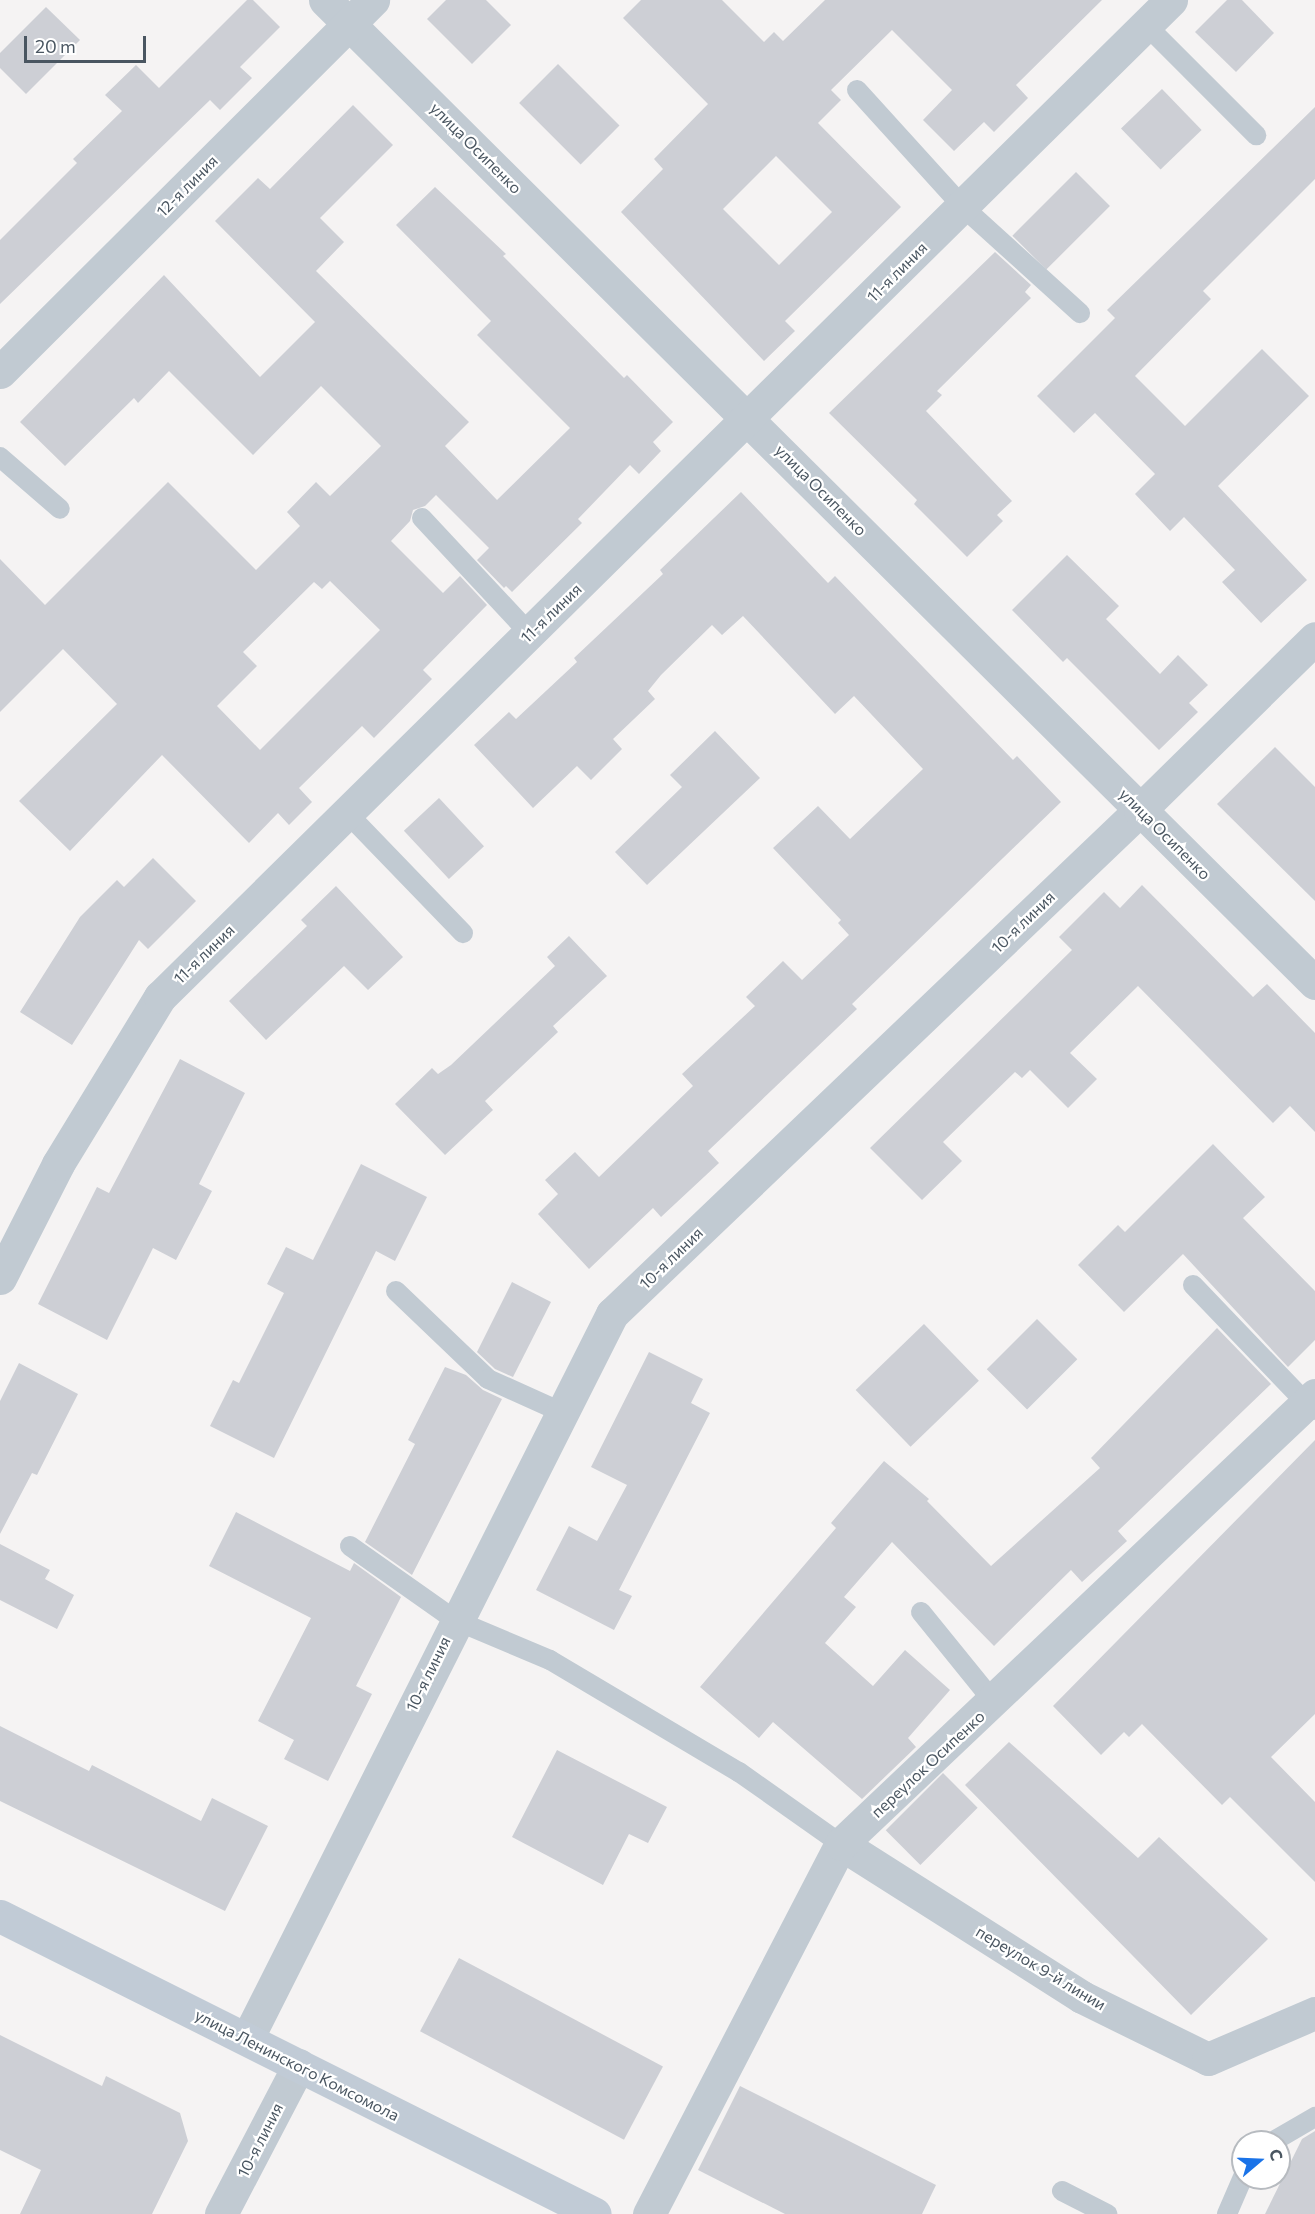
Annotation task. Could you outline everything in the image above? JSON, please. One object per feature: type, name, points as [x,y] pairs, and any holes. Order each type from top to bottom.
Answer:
[{"type":"street","name":"улица Осипенко","points":[[325,0],[749,418],[1315,983]]},
{"type":"street","name":"12-я линия","points":[[0,372],[373,0]]},
{"type":"street","name":"11-я линия","points":[[0,1278],[58,1164],[160,997],[1171,0]]},
{"type":"street","name":"10-я линия","points":[[247,2039],[455,1620],[612,1314],[1140,810],[1315,638]]},
{"type":"street","name":"переулок Осипенко","points":[[649,2214],[841,1844],[1312,1403]]},
{"type":"street","name":"переулок 9-й линии","points":[[841,1844],[1082,1997],[1208,2059],[1315,2013]]},
{"type":"street","name":"улица Ленинского Комсомола","points":[[0,1916],[595,2214]]},
{"type":"street","name":"10-я линия","points":[[221,2214],[299,2066]]},
{"type":"lane","points":[[1146,25],[1256,135]]},
{"type":"lane","points":[[858,90],[963,207],[1080,313]]},
{"type":"lane","points":[[0,457],[60,509]]},
{"type":"lane","points":[[422,518],[530,634]]},
{"type":"lane","points":[[347,813],[463,933]]},
{"type":"lane","points":[[1193,1285],[1312,1403]]},
{"type":"lane","points":[[396,1291],[488,1379],[561,1412]]},
{"type":"lane","points":[[350,1546],[455,1620],[550,1660],[739,1772],[841,1844]]},
{"type":"lane","points":[[921,1612],[994,1702]]},
{"type":"lane","points":[[1291,2131],[1315,2117]]},
{"type":"lane","points":[[1227,2214],[1237,2190]]},
{"type":"lane","points":[[1062,2191],[1107,2214]]},
{"type":"building","points":[[247,0],[253,0],[280,27],[240,67],[252,78],[220,110],[210,100],[0,304],[0,240],[77,163],[73,159],[122,111],[105,95],[136,65],[159,88]]},
{"type":"building","points":[[446,0],[486,0],[511,25],[472,64],[427,19]]},
{"type":"building","points":[[641,0],[722,0],[764,42],[774,32],[783,41],[825,0],[1102,0],[1016,85],[1028,98],[994,132],[984,122],[954,151],[923,120],[952,90],[892,30],[831,90],[841,100],[818,123],[901,207],[785,321],[795,331],[764,361],[621,212],[663,169],[654,159],[708,104],[623,18]],"holes":[[[776,156],[832,212],[779,265],[723,209]]]},
{"type":"building","points":[[1227,0],[1242,0],[1274,33],[1236,72],[1195,32]]},
{"type":"building","points":[[46,7],[80,40],[26,94],[0,68],[0,53]]},
{"type":"building","points":[[558,64],[620,126],[581,164],[519,103]]},
{"type":"building","points":[[1162,89],[1202,130],[1161,170],[1121,129]]},
{"type":"building","points":[[353,105],[393,145],[320,218],[344,242],[316,271],[469,422],[445,446],[497,500],[570,428],[477,335],[491,321],[396,225],[435,187],[506,254],[503,256],[624,378],[627,375],[673,422],[653,442],[661,451],[639,474],[630,465],[578,519],[582,523],[512,592],[506,586],[504,588],[477,560],[489,548],[436,495],[425,506],[413,510],[410,521],[391,541],[443,593],[460,576],[487,605],[423,670],[432,679],[374,738],[362,726],[299,788],[312,802],[289,825],[278,813],[249,843],[162,755],[70,851],[19,801],[117,704],[63,649],[0,712],[0,559],[45,605],[168,482],[256,570],[300,526],[287,512],[316,482],[330,496],[381,446],[321,386],[253,455],[169,371],[138,403],[134,398],[65,466],[20,422],[164,275],[260,377],[315,322],[215,221],[258,178],[270,189]],"holes":[[[330,581],[380,630],[260,750],[217,706],[257,666],[243,652],[314,582],[322,589]]]},
{"type":"building","points":[[1315,107],[1315,179],[1203,291],[1211,299],[1135,376],[1185,426],[1262,349],[1309,396],[1218,486],[1307,580],[1261,623],[1222,582],[1235,570],[1184,517],[1170,531],[1135,494],[1155,474],[1095,413],[1074,433],[1037,396],[1115,318],[1107,310]]},
{"type":"building","points":[[1076,172],[1110,206],[1046,270],[1012,236]]},
{"type":"building","points":[[995,252],[1031,285],[1025,292],[1031,298],[937,391],[942,395],[926,411],[1012,501],[997,515],[1003,521],[967,557],[914,504],[917,500],[829,413]]},
{"type":"building","points":[[741,492],[828,583],[835,576],[1013,760],[1017,756],[1061,802],[852,1004],[857,1009],[708,1151],[719,1163],[661,1217],[653,1208],[589,1269],[538,1214],[558,1194],[545,1180],[575,1152],[599,1177],[693,1086],[682,1074],[755,1006],[746,997],[783,961],[802,980],[849,935],[838,923],[841,920],[773,848],[818,806],[850,839],[923,769],[854,696],[835,714],[743,616],[722,635],[712,625],[661,675],[648,691],[655,699],[613,739],[622,749],[591,780],[577,766],[533,808],[474,745],[509,712],[516,719],[577,662],[574,658],[663,574],[660,570]]},
{"type":"building","points":[[1067,555],[1119,606],[1106,619],[1160,674],[1178,655],[1208,685],[1189,703],[1198,712],[1159,750],[1067,658],[1063,662],[1012,610]]},
{"type":"building","points":[[715,731],[760,778],[647,885],[615,852],[682,787],[670,775]]},
{"type":"building","points":[[1275,747],[1315,787],[1315,901],[1217,804]]},
{"type":"building","points":[[439,798],[484,846],[449,879],[404,831]]},
{"type":"building","points":[[153,858],[196,901],[148,949],[139,940],[72,1045],[20,1012],[80,917],[117,880],[124,887]]},
{"type":"building","points":[[1142,885],[1253,997],[1267,984],[1315,1033],[1315,1132],[1290,1106],[1273,1123],[1138,986],[1070,1053],[1097,1079],[1068,1108],[1030,1070],[1022,1078],[1015,1072],[943,1142],[962,1161],[922,1200],[870,1148],[1072,950],[1059,937],[1104,892],[1120,908]]},
{"type":"building","points":[[336,886],[403,957],[368,990],[344,966],[266,1040],[229,1001],[307,926],[301,920]]},
{"type":"building","points":[[569,936],[607,976],[553,1026],[558,1032],[485,1101],[493,1110],[445,1155],[395,1104],[432,1068],[438,1074],[451,1065],[555,966],[547,957]]},
{"type":"building","points":[[180,1059],[245,1093],[199,1184],[212,1191],[176,1260],[153,1248],[107,1340],[38,1304],[97,1187],[109,1193]]},
{"type":"building","points":[[1213,1144],[1265,1197],[1243,1218],[1315,1291],[1315,1340],[1288,1367],[1183,1254],[1124,1312],[1078,1265],[1118,1225],[1125,1232]]},
{"type":"building","points":[[361,1164],[427,1197],[395,1261],[376,1251],[274,1458],[210,1426],[233,1380],[239,1383],[284,1293],[267,1284],[286,1247],[313,1260]]},
{"type":"building","points":[[512,1282],[551,1302],[513,1377],[495,1369],[477,1352]]},
{"type":"building","points":[[1037,1319],[1077,1359],[1027,1410],[987,1369]]},
{"type":"building","points":[[924,1324],[979,1381],[911,1447],[856,1390]]},
{"type":"building","points":[[1217,1328],[1271,1384],[1118,1531],[1127,1541],[1082,1582],[1071,1570],[994,1646],[892,1542],[844,1597],[856,1607],[825,1643],[873,1686],[905,1650],[950,1690],[908,1738],[916,1747],[862,1799],[773,1722],[759,1738],[700,1687],[836,1528],[831,1523],[884,1461],[929,1499],[927,1501],[991,1566],[1100,1468],[1091,1458]]},
{"type":"building","points":[[649,1352],[703,1379],[691,1403],[710,1413],[619,1590],[632,1596],[614,1630],[536,1590],[569,1526],[597,1541],[627,1485],[591,1467]]},
{"type":"building","points":[[19,1363],[78,1394],[37,1475],[32,1473],[0,1534],[0,1401]]},
{"type":"building","points":[[445,1367],[466,1375],[483,1390],[502,1399],[412,1575],[365,1542],[415,1444],[408,1440]]},
{"type":"building","points":[[1315,1440],[1315,1714],[1271,1757],[1315,1802],[1315,1882],[1230,1797],[1222,1805],[1142,1724],[1129,1737],[1124,1732],[1101,1755],[1053,1706]]},
{"type":"building","points":[[236,1512],[350,1571],[354,1563],[401,1597],[356,1686],[372,1694],[328,1781],[284,1759],[294,1740],[258,1721],[311,1618],[209,1566]]},
{"type":"building","points":[[0,1544],[50,1570],[45,1579],[74,1595],[57,1629],[0,1600]]},
{"type":"building","points":[[0,1726],[89,1771],[92,1765],[201,1821],[212,1798],[268,1826],[225,1911],[0,1801]]},
{"type":"building","points":[[1009,1742],[1138,1858],[1159,1837],[1268,1939],[1191,2015],[965,1785]]},
{"type":"building","points":[[557,1750],[667,1807],[648,1843],[629,1834],[603,1885],[512,1837]]},
{"type":"building","points":[[943,1773],[978,1808],[920,1865],[886,1830]]},
{"type":"building","points":[[459,1958],[663,2066],[624,2140],[420,2031]]},
{"type":"building","points":[[0,2035],[102,2086],[106,2076],[180,2113],[188,2141],[152,2214],[20,2214],[41,2170],[0,2150]]},
{"type":"building","points":[[740,2086],[936,2185],[922,2214],[785,2214],[698,2170]]},
{"type":"building","points":[[1315,2131],[1315,2214],[1265,2214],[1277,2190],[1291,2190],[1291,2161],[1302,2139]]}]
